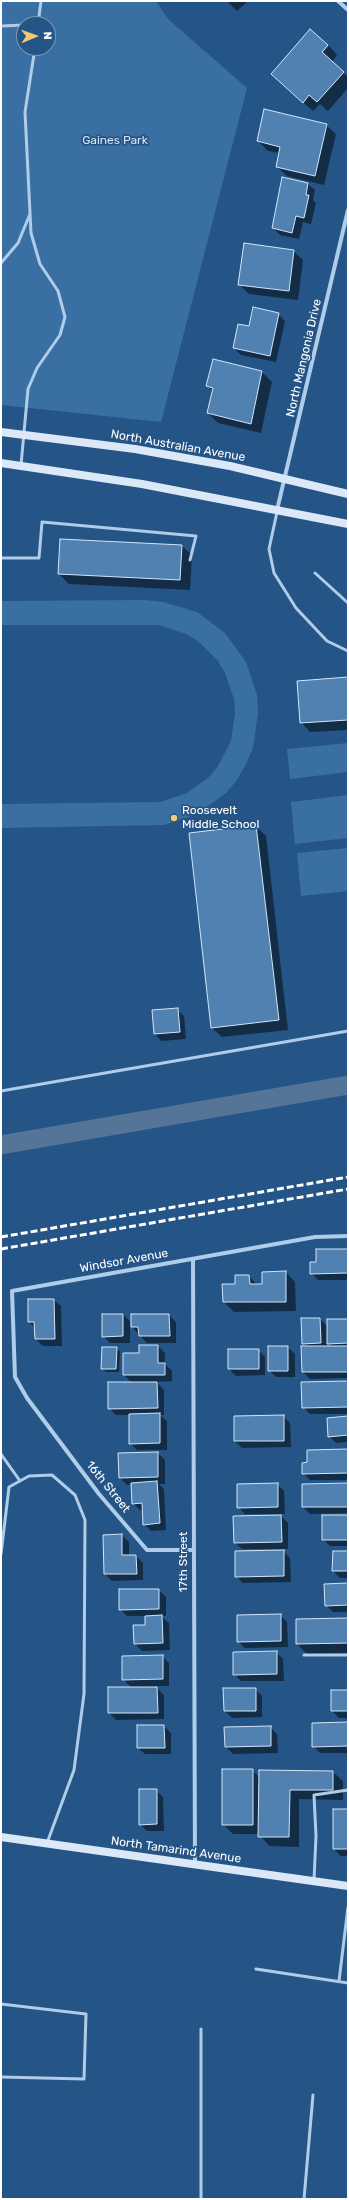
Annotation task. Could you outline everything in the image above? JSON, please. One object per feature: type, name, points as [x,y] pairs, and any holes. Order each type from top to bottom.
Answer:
[{"type":"main road","name":"North Australian Avenue","points":[[1,432],[135,449],[230,466],[348,494]]},
{"type":"main road","points":[[1,463],[171,489],[348,524]]},
{"type":"main road","name":"North Tamarind Avenue","points":[[1,1837],[348,1886]]},
{"type":"street","points":[[338,1],[348,10]]},
{"type":"street","name":"North Mangonia Drive","points":[[278,510],[348,210]]},
{"type":"street","name":"Windsor Avenue","points":[[28,1398],[15,1377],[12,1291],[314,1237],[348,1236]]},
{"type":"street","name":"17th Street","points":[[193,1259],[196,1864]]},
{"type":"street","name":"16th Street","points":[[28,1398],[99,1494],[147,1550],[194,1550]]},
{"type":"lane","points":[[39,16],[41,1]]},
{"type":"lane","points":[[1,26],[16,25]]},
{"type":"lane","points":[[21,465],[28,389],[37,368],[60,335],[65,317],[58,292],[40,264],[31,233],[25,112],[34,56]]},
{"type":"lane","points":[[1,263],[18,243],[30,212]]},
{"type":"lane","points":[[278,510],[269,549],[274,573],[296,608],[327,641],[348,651]]},
{"type":"lane","points":[[1,558],[39,558],[42,522],[196,536],[190,560]]},
{"type":"lane","points":[[315,573],[348,602]]},
{"type":"lane","points":[[1,1091],[348,1031]]},
{"type":"lane","points":[[1,1454],[20,1481]]},
{"type":"lane","points":[[1,1554],[9,1487],[29,1476],[52,1475],[75,1495],[85,1520],[84,1694],[74,1770],[47,1843]]},
{"type":"lane","points":[[304,1655],[348,1654]]},
{"type":"lane","points":[[314,1881],[316,1836],[314,1795],[348,1790]]},
{"type":"lane","points":[[339,1981],[348,1907]]},
{"type":"lane","points":[[256,1969],[348,1983]]},
{"type":"lane","points":[[1,2004],[86,2014],[84,2078],[1,2077]]},
{"type":"lane","points":[[201,2029],[201,2199]]},
{"type":"lane","points":[[304,2199],[313,2095]]},
{"type":"green space","name":"Gaines Park","points":[[1,1],[156,1],[168,19],[247,88],[161,422],[1,405]]},
{"type":"green space","points":[[145,600],[163,602],[197,612],[225,633],[246,662],[257,695],[258,713],[253,748],[237,780],[226,793],[197,814],[164,825],[1,828],[1,804],[160,802],[187,793],[209,777],[218,766],[231,741],[235,713],[234,699],[225,673],[218,661],[198,641],[186,634],[159,625],[1,625],[1,601]]},
{"type":"green space","points":[[348,743],[348,772],[290,779],[287,749]]},
{"type":"green space","points":[[348,795],[348,838],[295,844],[291,802]]},
{"type":"green space","points":[[348,848],[348,891],[301,896],[297,853]]},
{"type":"building","points":[[310,29],[328,45],[322,52],[344,72],[317,102],[309,95],[303,103],[271,74]]},
{"type":"building","points":[[264,109],[327,124],[315,176],[276,167],[280,147],[257,141]]},
{"type":"building","points":[[282,177],[308,183],[306,195],[309,195],[304,218],[296,216],[292,233],[272,228]]},
{"type":"building","points":[[244,243],[294,250],[289,291],[238,285]]},
{"type":"building","points":[[253,307],[279,313],[270,356],[233,348],[238,324],[249,326]]},
{"type":"building","points":[[213,359],[262,371],[251,424],[207,413],[213,388],[206,386]]},
{"type":"building","points":[[60,539],[182,545],[180,580],[58,574]]},
{"type":"building","points":[[348,677],[348,720],[300,723],[297,681]]},
{"type":"building","points":[[256,825],[279,1020],[211,1028],[189,833]]},
{"type":"building","points":[[178,1008],[180,1032],[154,1034],[152,1010]]},
{"type":"building","points":[[316,1249],[348,1249],[348,1273],[310,1274],[310,1262],[316,1262]]},
{"type":"building","points":[[286,1271],[286,1302],[223,1302],[222,1284],[235,1284],[235,1275],[249,1275],[250,1284],[262,1284],[262,1272]]},
{"type":"building","points":[[28,1299],[54,1299],[55,1339],[35,1339],[34,1322],[28,1322]]},
{"type":"building","points":[[102,1314],[123,1314],[123,1336],[102,1337]]},
{"type":"building","points":[[131,1314],[169,1314],[170,1336],[139,1336],[138,1327],[131,1327]]},
{"type":"building","points":[[301,1318],[320,1318],[321,1343],[302,1344]]},
{"type":"building","points":[[327,1319],[348,1319],[348,1343],[327,1344]]},
{"type":"building","points":[[139,1345],[158,1345],[158,1363],[165,1363],[165,1375],[123,1375],[123,1353],[139,1353]]},
{"type":"building","points":[[268,1346],[288,1346],[288,1371],[268,1371]]},
{"type":"building","points":[[301,1346],[348,1346],[348,1372],[302,1372]]},
{"type":"building","points":[[102,1347],[117,1347],[116,1369],[101,1369]]},
{"type":"building","points":[[228,1349],[259,1349],[259,1369],[228,1369]]},
{"type":"building","points":[[348,1381],[348,1407],[302,1408],[301,1382]]},
{"type":"building","points":[[108,1382],[157,1382],[158,1408],[108,1409]]},
{"type":"building","points":[[160,1413],[160,1443],[129,1444],[129,1414]]},
{"type":"building","points":[[284,1415],[284,1441],[234,1441],[234,1416]]},
{"type":"building","points":[[348,1416],[348,1435],[328,1437],[327,1418]]},
{"type":"building","points":[[348,1449],[348,1473],[302,1474],[302,1463],[307,1462],[307,1450]]},
{"type":"building","points":[[158,1452],[158,1477],[119,1478],[118,1453]]},
{"type":"building","points":[[157,1481],[160,1523],[143,1525],[142,1503],[132,1504],[131,1483]]},
{"type":"building","points":[[278,1483],[278,1507],[237,1508],[237,1484]]},
{"type":"building","points":[[348,1483],[348,1507],[302,1507],[302,1484]]},
{"type":"building","points":[[281,1515],[282,1542],[234,1543],[233,1516]]},
{"type":"building","points":[[322,1515],[348,1515],[348,1540],[322,1540]]},
{"type":"building","points":[[122,1534],[122,1555],[136,1555],[137,1574],[104,1574],[103,1535]]},
{"type":"building","points":[[284,1550],[284,1576],[235,1577],[235,1551]]},
{"type":"building","points":[[333,1551],[348,1551],[348,1571],[332,1571]]},
{"type":"building","points":[[348,1583],[348,1605],[325,1606],[324,1584]]},
{"type":"building","points":[[119,1589],[159,1589],[159,1609],[119,1610]]},
{"type":"building","points":[[281,1614],[281,1641],[237,1642],[237,1615]]},
{"type":"building","points":[[162,1615],[163,1643],[134,1644],[133,1625],[145,1625],[145,1616]]},
{"type":"building","points":[[348,1618],[348,1643],[296,1644],[296,1619]]},
{"type":"building","points":[[277,1651],[277,1674],[233,1675],[233,1652]]},
{"type":"building","points":[[163,1655],[163,1679],[122,1680],[122,1656]]},
{"type":"building","points":[[108,1687],[157,1687],[158,1713],[108,1713]]},
{"type":"building","points":[[223,1688],[256,1688],[256,1711],[224,1711]]},
{"type":"building","points":[[331,1690],[348,1690],[348,1711],[331,1711]]},
{"type":"building","points":[[348,1722],[348,1746],[312,1747],[312,1723]]},
{"type":"building","points":[[137,1725],[164,1725],[165,1748],[137,1748]]},
{"type":"building","points":[[271,1726],[271,1746],[225,1747],[224,1727]]},
{"type":"building","points":[[222,1769],[253,1769],[253,1825],[222,1825]]},
{"type":"building","points":[[259,1770],[333,1771],[333,1790],[290,1790],[289,1837],[258,1837]]},
{"type":"building","points":[[139,1789],[157,1789],[157,1824],[139,1825]]},
{"type":"building","points":[[333,1809],[348,1809],[348,1849],[333,1849]]},
{"type":"waterway","points":[[1,1145],[348,1085]]},
{"type":"railway","points":[[1,1237],[348,1177]]},
{"type":"railway","points":[[1,1249],[348,1189]]},
{"type":"place","name":"Roosevelt Middle School","points":[[174,818]]}]
